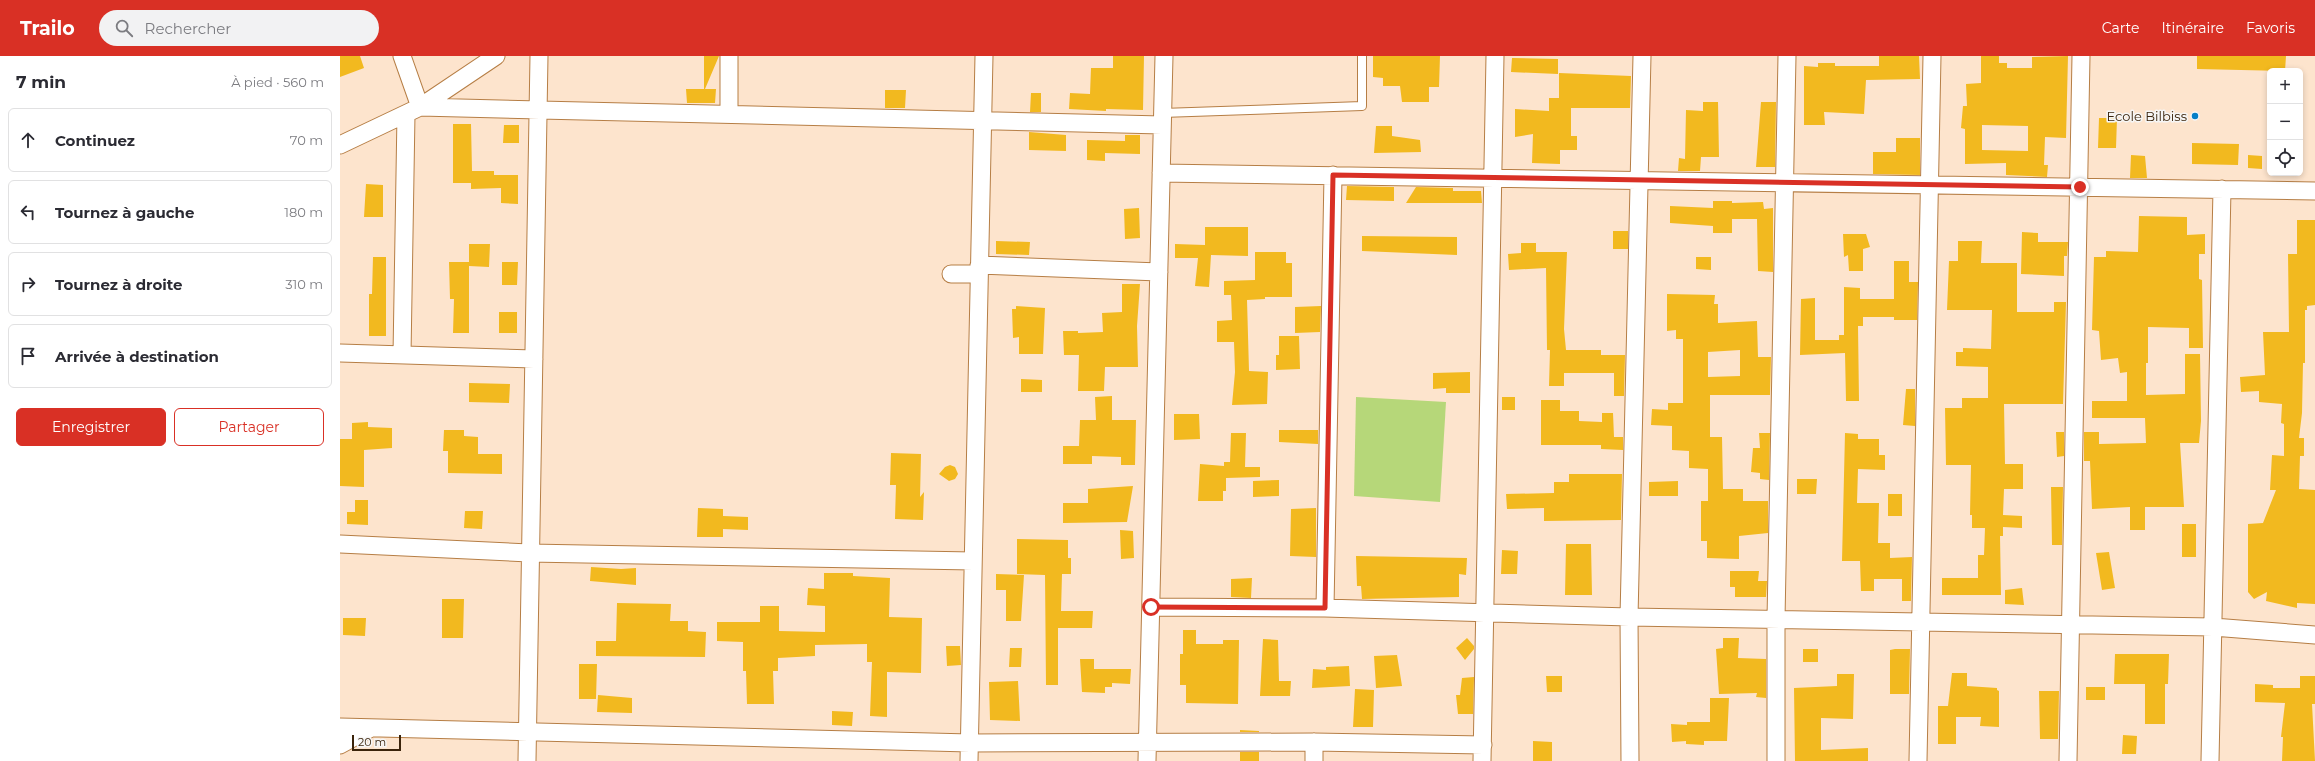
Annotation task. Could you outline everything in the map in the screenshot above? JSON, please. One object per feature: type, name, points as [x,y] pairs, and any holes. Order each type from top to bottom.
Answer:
[{"type":"street","points":[[402,56],[413,110],[402,354]]},
{"type":"street","points":[[340,146],[413,110],[496,56]]},
{"type":"street","points":[[527,761],[529,553],[539,56]]},
{"type":"street","points":[[729,56],[729,114]]},
{"type":"street","points":[[969,761],[984,56]]},
{"type":"street","points":[[1147,761],[1164,56]]},
{"type":"street","points":[[340,727],[970,743],[1314,742],[1482,753],[1495,56]]},
{"type":"street","points":[[1630,761],[1629,617],[1642,56]]},
{"type":"street","points":[[1776,761],[1776,619],[1787,56]]},
{"type":"street","points":[[1918,761],[1932,56]]},
{"type":"street","points":[[2068,761],[2080,187],[2081,56]]},
{"type":"street","points":[[413,110],[729,114],[983,122],[1162,119]]},
{"type":"street","points":[[1161,173],[2315,191]]},
{"type":"street","points":[[1325,608],[1333,175]]},
{"type":"street","points":[[2210,761],[2222,189]]},
{"type":"street","points":[[951,274],[979,270],[1159,272]]},
{"type":"street","points":[[340,353],[534,359]]},
{"type":"street","points":[[340,544],[529,553],[973,561]]},
{"type":"street","points":[[1151,607],[1325,608],[1485,614],[1920,623],[2213,627],[2315,635]]},
{"type":"street","points":[[340,745],[372,728]]},
{"type":"street","points":[[1314,742],[1314,761]]},
{"type":"lane","points":[[1162,119],[1362,106],[1362,56]]},
{"type":"green space","points":[[1356,397],[1446,402],[1440,502],[1354,496]]},
{"type":"building","points":[[340,56],[360,56],[364,68],[340,77]]},
{"type":"building","points":[[704,56],[719,56],[705,89],[716,89],[715,103],[687,103],[686,89],[704,89]]},
{"type":"building","points":[[1113,56],[1144,56],[1143,110],[1106,109],[1106,111],[1069,109],[1070,93],[1090,94],[1091,68],[1113,68]]},
{"type":"building","points":[[1373,56],[1440,56],[1439,87],[1429,87],[1429,102],[1402,102],[1400,86],[1383,86],[1383,78],[1373,77]]},
{"type":"building","points":[[1879,56],[1919,56],[1920,79],[1866,80],[1864,114],[1824,112],[1825,125],[1804,125],[1804,66],[1818,67],[1818,63],[1835,63],[1835,66],[1879,66]]},
{"type":"building","points":[[1981,56],[1999,56],[1999,63],[2007,63],[2007,68],[2032,68],[2032,57],[2068,56],[2066,138],[2045,137],[2044,165],[2048,165],[2047,177],[2006,175],[2006,163],[1965,164],[1965,129],[1961,128],[1963,106],[1967,106],[1966,84],[1981,83]],"holes":[[[1982,125],[2028,126],[2028,151],[1982,150]]]},
{"type":"building","points":[[2197,56],[2286,56],[2285,68],[2267,68],[2267,71],[2197,69]]},
{"type":"building","points":[[1512,58],[1558,59],[1558,74],[1511,72]]},
{"type":"building","points":[[1559,73],[1631,76],[1630,108],[1571,108],[1571,136],[1577,136],[1577,150],[1560,150],[1560,164],[1532,163],[1533,134],[1515,137],[1515,109],[1549,111],[1549,98],[1559,98]]},
{"type":"building","points":[[885,90],[906,90],[905,108],[885,108]]},
{"type":"building","points":[[1031,93],[1041,93],[1041,112],[1030,112]]},
{"type":"building","points":[[1703,102],[1718,102],[1719,157],[1701,157],[1700,171],[1678,171],[1679,158],[1685,159],[1686,110],[1703,111]]},
{"type":"building","points":[[1761,102],[1776,102],[1775,167],[1756,167]]},
{"type":"building","points":[[2099,118],[2117,118],[2116,148],[2098,148]]},
{"type":"building","points":[[453,124],[471,124],[472,171],[494,171],[494,175],[518,175],[518,204],[501,203],[501,188],[471,189],[471,183],[453,183]]},
{"type":"building","points":[[504,125],[519,125],[519,143],[503,143]]},
{"type":"building","points":[[1376,126],[1392,126],[1392,136],[1420,140],[1421,152],[1374,153]]},
{"type":"building","points":[[1029,132],[1066,135],[1066,151],[1029,150]]},
{"type":"building","points":[[1125,135],[1140,135],[1140,154],[1105,153],[1105,161],[1087,160],[1087,140],[1125,141]]},
{"type":"building","points":[[1896,138],[1920,138],[1920,175],[1873,174],[1873,152],[1896,152]]},
{"type":"building","points":[[2192,143],[2239,144],[2238,165],[2192,164]]},
{"type":"building","points":[[2131,155],[2145,156],[2147,178],[2130,178]]},
{"type":"building","points":[[2248,155],[2262,156],[2262,169],[2248,168]]},
{"type":"building","points":[[366,184],[383,185],[383,217],[364,217]]},
{"type":"building","points":[[1347,186],[1394,187],[1394,201],[1346,200]]},
{"type":"building","points":[[1416,187],[1453,188],[1453,191],[1481,191],[1482,203],[1406,203]]},
{"type":"building","points":[[1713,201],[1732,201],[1732,203],[1763,202],[1764,209],[1773,208],[1773,272],[1758,271],[1757,219],[1732,219],[1732,233],[1713,233],[1713,226],[1670,223],[1670,206],[1713,208]]},
{"type":"building","points":[[1139,208],[1140,238],[1125,239],[1124,209]]},
{"type":"building","points":[[2139,216],[2187,217],[2187,235],[2205,234],[2205,254],[2199,254],[2199,279],[2202,280],[2203,348],[2189,348],[2189,328],[2148,327],[2148,363],[2146,363],[2146,395],[2185,394],[2185,354],[2200,354],[2201,421],[2199,443],[2180,443],[2184,507],[2145,507],[2145,530],[2130,530],[2130,507],[2092,509],[2090,461],[2084,461],[2084,432],[2099,432],[2099,444],[2146,443],[2145,418],[2092,418],[2092,401],[2127,401],[2127,372],[2120,373],[2118,358],[2101,360],[2099,331],[2092,330],[2094,257],[2106,257],[2106,251],[2138,252]]},
{"type":"building","points":[[2297,220],[2315,220],[2315,305],[2307,306],[2307,310],[2305,310],[2305,363],[2303,363],[2302,413],[2299,438],[2304,438],[2304,456],[2300,456],[2299,489],[2315,490],[2315,604],[2297,603],[2297,608],[2266,601],[2267,592],[2254,599],[2248,592],[2248,524],[2263,523],[2276,490],[2270,490],[2272,455],[2284,456],[2284,424],[2281,423],[2282,404],[2259,402],[2259,391],[2241,392],[2240,377],[2265,375],[2263,332],[2289,332],[2288,254],[2297,254]]},
{"type":"building","points":[[1205,227],[1248,227],[1248,256],[1211,255],[1209,287],[1195,286],[1198,258],[1175,258],[1175,244],[1205,245]]},
{"type":"building","points":[[1613,231],[1628,231],[1628,249],[1613,249]]},
{"type":"building","points":[[2022,232],[2038,233],[2038,242],[2068,242],[2067,256],[2064,256],[2064,276],[2021,274]]},
{"type":"building","points":[[1843,234],[1866,234],[1870,247],[1863,249],[1863,271],[1849,271],[1848,255],[1844,257]]},
{"type":"building","points":[[1362,236],[1457,237],[1457,255],[1362,251]]},
{"type":"building","points":[[996,241],[1030,242],[1029,255],[996,254]]},
{"type":"building","points":[[1958,241],[1982,241],[1981,263],[2017,263],[2017,312],[2054,312],[2054,302],[2066,302],[2063,404],[2004,404],[2005,464],[2023,464],[2023,489],[2004,489],[2003,515],[2022,516],[2022,528],[2003,527],[2003,536],[2000,536],[2001,595],[1942,595],[1942,578],[1978,578],[1978,555],[1984,555],[1985,528],[1972,528],[1972,515],[1970,515],[1971,465],[1946,465],[1945,408],[1962,408],[1962,398],[1988,398],[1988,367],[1956,366],[1956,352],[1963,352],[1963,348],[1991,349],[1992,310],[1947,310],[1949,261],[1958,261]]},
{"type":"building","points":[[1521,243],[1536,243],[1536,252],[1567,252],[1564,329],[1566,350],[1601,350],[1601,355],[1625,355],[1624,396],[1614,396],[1614,373],[1564,373],[1564,386],[1549,386],[1550,350],[1547,350],[1546,268],[1509,270],[1508,254],[1521,253]]},
{"type":"building","points":[[469,244],[490,244],[489,267],[469,266],[469,333],[453,333],[454,299],[450,299],[449,262],[469,262]]},
{"type":"building","points":[[1255,252],[1286,252],[1286,263],[1292,263],[1292,297],[1265,297],[1265,299],[1247,300],[1249,371],[1268,372],[1267,404],[1232,405],[1235,372],[1234,342],[1217,342],[1217,321],[1232,320],[1231,295],[1224,295],[1224,281],[1255,280]]},
{"type":"building","points":[[373,257],[386,257],[386,336],[369,336],[369,294],[372,294]]},
{"type":"building","points":[[1696,257],[1711,257],[1711,270],[1696,269]]},
{"type":"building","points":[[1894,261],[1909,261],[1909,282],[1918,282],[1917,320],[1894,320],[1894,317],[1863,317],[1863,326],[1858,326],[1859,401],[1846,401],[1845,353],[1800,355],[1801,299],[1815,298],[1815,340],[1839,340],[1839,335],[1844,335],[1844,287],[1860,288],[1860,299],[1894,299]]},
{"type":"building","points":[[502,262],[518,262],[517,285],[502,285]]},
{"type":"building","points":[[1122,284],[1140,284],[1137,326],[1138,367],[1105,367],[1104,391],[1078,391],[1079,355],[1064,355],[1063,331],[1078,331],[1078,333],[1103,332],[1102,313],[1122,312]]},
{"type":"building","points":[[1667,294],[1715,295],[1714,304],[1718,304],[1718,323],[1757,321],[1758,357],[1771,357],[1770,395],[1710,395],[1710,437],[1722,437],[1723,489],[1743,489],[1743,501],[1768,501],[1768,533],[1739,536],[1739,559],[1707,558],[1707,541],[1701,541],[1701,501],[1708,501],[1708,469],[1689,468],[1689,451],[1672,450],[1672,426],[1651,425],[1652,409],[1668,410],[1668,403],[1683,403],[1683,339],[1676,339],[1676,330],[1667,331]],"holes":[[[1740,350],[1740,376],[1708,377],[1708,352]]]},
{"type":"building","points":[[1016,306],[1045,308],[1043,354],[1019,354],[1019,337],[1013,338],[1012,309],[1016,309]]},
{"type":"building","points":[[1321,306],[1320,332],[1295,333],[1295,307]]},
{"type":"building","points":[[499,312],[517,312],[517,333],[499,333]]},
{"type":"building","points":[[1279,336],[1299,336],[1300,369],[1276,370],[1276,355],[1279,355]]},
{"type":"building","points":[[1470,372],[1470,393],[1446,393],[1446,388],[1433,389],[1433,373]]},
{"type":"building","points":[[1021,379],[1042,380],[1042,392],[1021,392]]},
{"type":"building","points":[[469,383],[510,384],[509,403],[469,402]]},
{"type":"building","points":[[1906,389],[1915,389],[1915,426],[1903,425]]},
{"type":"building","points":[[1112,396],[1112,420],[1136,420],[1135,465],[1121,465],[1121,457],[1092,456],[1092,464],[1063,464],[1063,446],[1079,446],[1080,420],[1096,420],[1095,397]]},
{"type":"building","points":[[1502,397],[1515,397],[1515,410],[1502,410]]},
{"type":"building","points":[[1541,400],[1560,400],[1560,411],[1579,411],[1579,421],[1602,422],[1602,413],[1613,413],[1614,437],[1623,437],[1623,450],[1601,449],[1601,445],[1541,445]]},
{"type":"building","points":[[1174,414],[1199,414],[1200,439],[1174,440]]},
{"type":"building","points":[[368,422],[368,427],[392,428],[392,448],[364,450],[364,487],[340,486],[340,439],[352,439],[352,423]]},
{"type":"building","points":[[444,430],[464,430],[464,436],[478,437],[478,454],[502,454],[502,474],[448,473],[448,451],[443,451]]},
{"type":"building","points":[[1279,430],[1318,430],[1318,444],[1279,442]]},
{"type":"building","points":[[2056,432],[2064,432],[2064,456],[2057,457]]},
{"type":"building","points":[[1231,433],[1246,433],[1245,467],[1260,467],[1260,477],[1226,478],[1226,491],[1223,491],[1223,501],[1198,501],[1200,464],[1224,466],[1224,462],[1230,462]]},
{"type":"building","points":[[1759,433],[1770,433],[1769,480],[1760,479],[1760,473],[1751,472],[1753,448],[1760,448]]},
{"type":"building","points":[[1845,433],[1858,434],[1858,439],[1879,439],[1879,455],[1885,455],[1885,470],[1858,469],[1857,503],[1879,503],[1878,543],[1890,543],[1890,558],[1912,557],[1911,601],[1902,601],[1902,579],[1874,579],[1874,591],[1861,591],[1860,561],[1842,561]]},
{"type":"building","points":[[891,453],[921,454],[920,497],[924,492],[923,520],[895,519],[896,485],[890,485]]},
{"type":"building","points":[[950,465],[955,467],[958,474],[955,479],[949,481],[939,474],[945,467]]},
{"type":"building","points":[[1569,474],[1622,474],[1621,520],[1544,521],[1544,508],[1507,509],[1506,494],[1554,493],[1554,482],[1569,482]]},
{"type":"building","points":[[1797,479],[1817,479],[1816,494],[1797,494]]},
{"type":"building","points":[[1279,480],[1279,496],[1253,497],[1253,481]]},
{"type":"building","points":[[1678,481],[1678,496],[1649,496],[1649,482]]},
{"type":"building","points":[[1133,486],[1127,522],[1063,523],[1063,503],[1088,503],[1088,489]]},
{"type":"building","points":[[2051,487],[2063,487],[2062,545],[2052,545]]},
{"type":"building","points":[[1888,494],[1902,494],[1902,516],[1888,516]]},
{"type":"building","points":[[355,500],[368,500],[368,525],[347,524],[347,512],[355,512]]},
{"type":"building","points":[[698,508],[723,509],[723,516],[748,517],[748,530],[723,529],[723,537],[697,537]]},
{"type":"building","points":[[1316,508],[1316,557],[1290,556],[1291,509]]},
{"type":"building","points":[[465,511],[483,511],[482,529],[464,528]]},
{"type":"building","points":[[2182,524],[2196,524],[2196,557],[2182,557]]},
{"type":"building","points":[[1120,530],[1133,531],[1134,558],[1121,559]]},
{"type":"building","points":[[1017,539],[1068,540],[1068,558],[1071,558],[1071,574],[1062,574],[1061,611],[1093,611],[1092,628],[1058,628],[1058,685],[1046,685],[1045,575],[1017,574]]},
{"type":"building","points":[[1566,544],[1591,544],[1592,595],[1565,595]]},
{"type":"building","points":[[1502,550],[1518,551],[1517,574],[1501,574]]},
{"type":"building","points":[[2109,552],[2115,588],[2102,590],[2096,553]]},
{"type":"building","points":[[1356,556],[1467,558],[1466,575],[1459,574],[1459,597],[1362,599],[1361,586],[1357,586]]},
{"type":"building","points":[[591,567],[621,569],[636,568],[636,585],[590,581]]},
{"type":"building","points":[[1730,571],[1759,571],[1758,581],[1767,581],[1766,597],[1735,597],[1735,587],[1730,587]]},
{"type":"building","points":[[824,573],[853,573],[853,576],[890,578],[889,617],[922,618],[921,673],[887,672],[887,717],[870,716],[872,662],[867,662],[867,644],[815,645],[815,656],[778,658],[778,671],[773,671],[774,704],[747,704],[746,671],[743,671],[743,642],[717,641],[717,622],[760,622],[760,606],[779,606],[779,631],[825,632],[825,606],[807,605],[808,588],[824,589]]},
{"type":"building","points":[[996,574],[1024,575],[1021,621],[1006,621],[1006,590],[996,590]]},
{"type":"building","points":[[1252,578],[1251,598],[1231,597],[1231,579]]},
{"type":"building","points":[[2022,588],[2024,605],[2005,604],[2005,590]]},
{"type":"building","points":[[442,599],[464,599],[463,638],[442,638]]},
{"type":"building","points":[[617,603],[671,604],[670,621],[688,621],[688,631],[706,632],[705,657],[596,656],[596,641],[616,641]]},
{"type":"building","points":[[343,618],[366,618],[365,636],[343,635]]},
{"type":"building","points":[[1183,630],[1196,630],[1196,644],[1223,644],[1223,640],[1239,640],[1238,704],[1186,703],[1186,685],[1180,685],[1180,654],[1183,654]]},
{"type":"building","points":[[1467,638],[1474,646],[1474,649],[1465,660],[1456,648]]},
{"type":"building","points":[[1723,638],[1739,638],[1738,658],[1766,659],[1766,698],[1756,697],[1757,693],[1719,694],[1716,649],[1723,648]]},
{"type":"building","points":[[1263,639],[1278,640],[1279,681],[1291,681],[1290,696],[1260,696]]},
{"type":"building","points":[[946,646],[960,646],[961,665],[947,666]]},
{"type":"building","points":[[1010,648],[1022,648],[1021,667],[1009,667]]},
{"type":"building","points":[[1803,649],[1818,649],[1818,662],[1803,662]]},
{"type":"building","points":[[1910,649],[1909,694],[1890,694],[1890,650]]},
{"type":"building","points":[[2115,654],[2169,654],[2168,684],[2165,684],[2165,724],[2145,724],[2145,684],[2114,684]]},
{"type":"building","points":[[1397,655],[1402,686],[1376,688],[1374,656]]},
{"type":"building","points":[[1080,659],[1094,659],[1094,669],[1131,669],[1130,684],[1112,683],[1112,687],[1105,687],[1105,693],[1082,692]]},
{"type":"building","points":[[579,664],[597,664],[596,699],[579,699]]},
{"type":"building","points":[[1349,666],[1350,686],[1312,688],[1313,669],[1326,670],[1326,667]]},
{"type":"building","points":[[1952,673],[1967,673],[1967,686],[1997,688],[1999,691],[1999,727],[1980,726],[1981,717],[1956,717],[1956,744],[1938,744],[1938,706],[1948,706]]},
{"type":"building","points":[[1837,674],[1854,674],[1853,719],[1821,718],[1821,750],[1868,748],[1868,761],[1795,761],[1794,688],[1837,686]]},
{"type":"building","points":[[1546,676],[1562,676],[1562,692],[1547,692]]},
{"type":"building","points":[[2300,676],[2315,676],[2315,704],[2312,704],[2315,761],[2282,761],[2283,737],[2281,737],[2285,703],[2255,702],[2255,684],[2273,685],[2273,688],[2300,688]]},
{"type":"building","points":[[1474,677],[1473,714],[1458,714],[1456,695],[1460,695],[1462,678]]},
{"type":"building","points":[[1018,681],[1020,721],[990,720],[989,682]]},
{"type":"building","points":[[2086,687],[2105,687],[2105,700],[2086,700]]},
{"type":"building","points":[[1355,689],[1374,690],[1373,727],[1353,727]]},
{"type":"building","points":[[2039,691],[2059,691],[2058,739],[2040,739]]},
{"type":"building","points":[[598,695],[632,698],[632,713],[597,712]]},
{"type":"building","points":[[1710,698],[1729,698],[1727,741],[1704,741],[1704,745],[1686,744],[1686,741],[1672,742],[1671,724],[1687,725],[1687,722],[1710,722]]},
{"type":"building","points":[[832,711],[853,712],[852,726],[832,725]]},
{"type":"building","points":[[1240,730],[1259,731],[1259,732],[1240,732]]},
{"type":"building","points":[[2123,735],[2137,736],[2136,754],[2122,754]]},
{"type":"building","points":[[1533,741],[1552,742],[1552,761],[1533,761]]},
{"type":"building","points":[[1240,752],[1259,752],[1259,761],[1240,761]]},
{"type":"place","name":"Ecole Bilbiss","points":[[2195,116]]},
{"type":"route","points":[[1151,607],[1325,608],[1333,175],[2080,187]]}]
